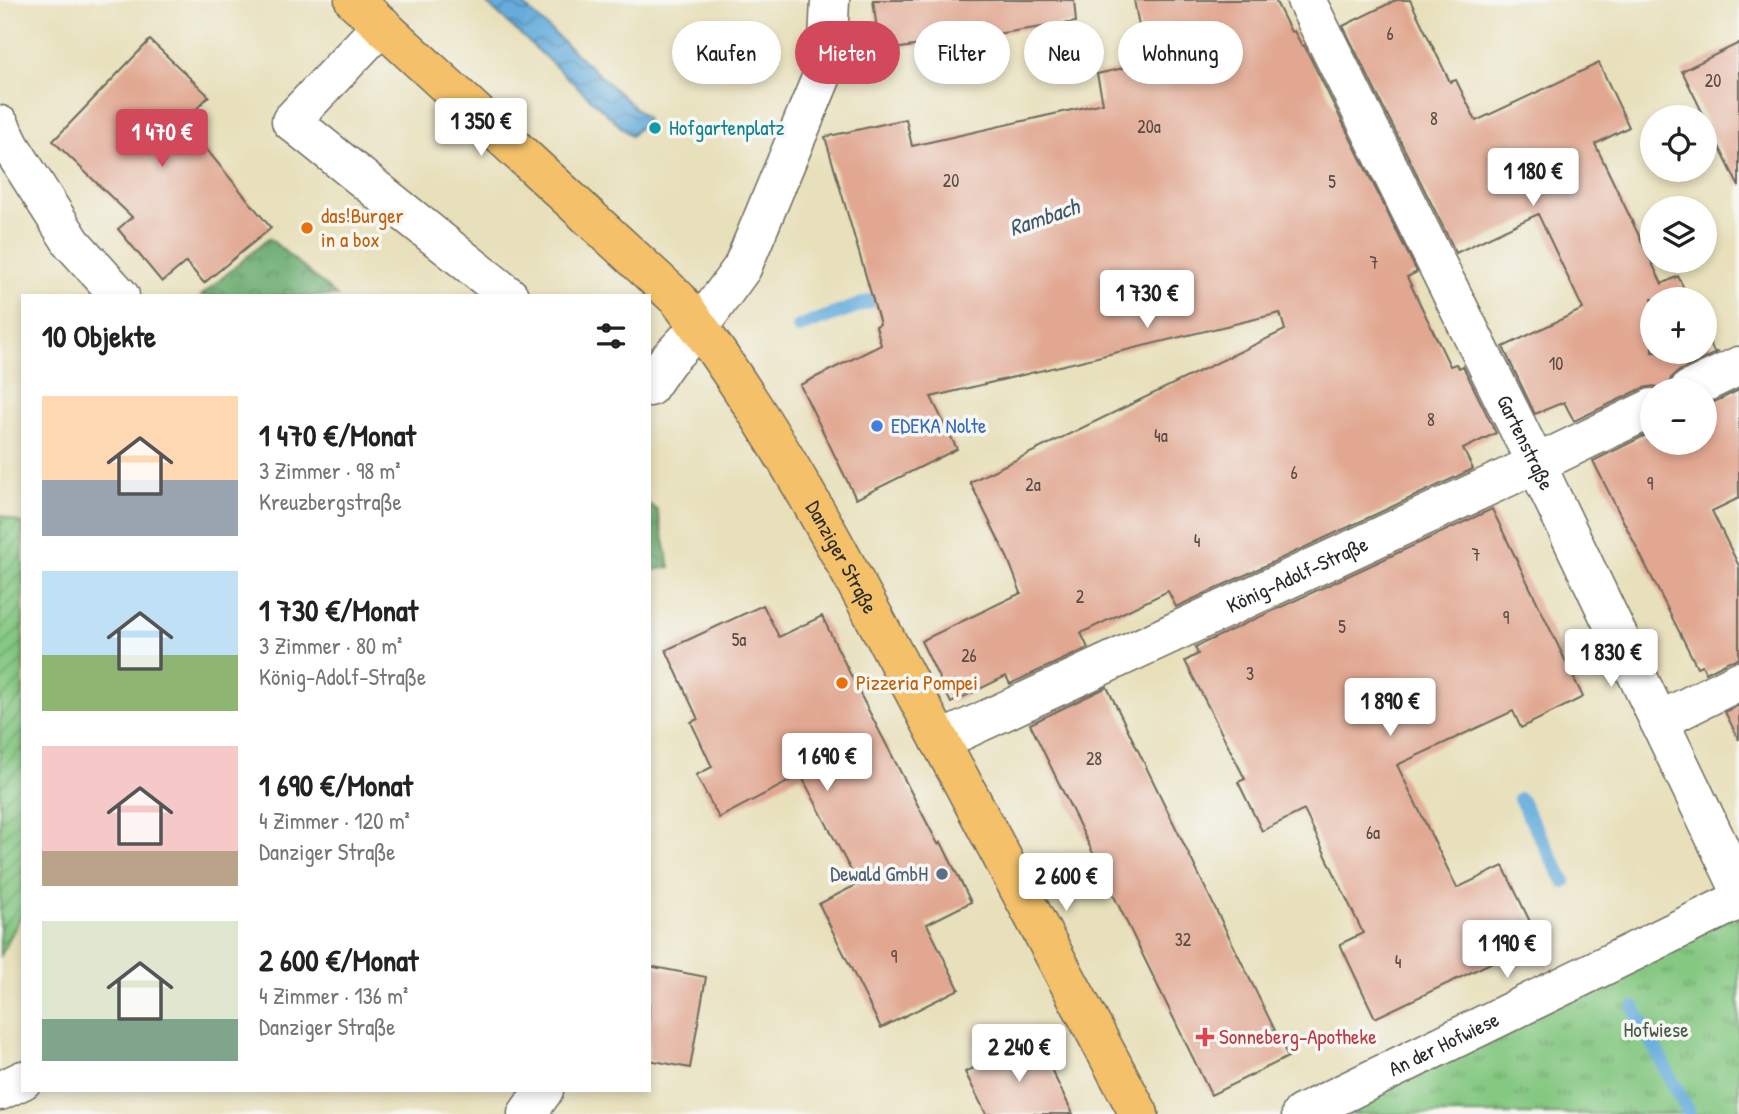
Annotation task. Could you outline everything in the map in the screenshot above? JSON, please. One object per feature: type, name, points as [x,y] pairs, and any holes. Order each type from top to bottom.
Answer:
[{"type":"main road","name":"Danziger Straße","points":[[368,13],[678,299],[736,379],[793,470],[1139,1114]]},
{"type":"street","points":[[651,384],[667,361],[699,327],[742,268],[827,64],[830,0]]},
{"type":"street","name":"Gartenstraße","points":[[1306,0],[1536,464],[1739,888]]},
{"type":"street","points":[[368,13],[291,121],[507,294]]},
{"type":"street","points":[[0,125],[72,243],[118,294]]},
{"type":"street","points":[[1714,378],[1739,366]]},
{"type":"street","name":"König-Adolf-Straße","points":[[940,741],[1640,414]]},
{"type":"street","points":[[1659,721],[1739,681]]},
{"type":"street","name":"An der Hofwiese","points":[[1301,1114],[1739,900]]},
{"type":"street","points":[[0,1091],[21,1081]]},
{"type":"street","points":[[527,1114],[543,1092]]},
{"type":"green space","points":[[269,238],[335,294],[203,294]]},
{"type":"green space","points":[[651,506],[657,510],[670,567],[651,571]]},
{"type":"green space","points":[[0,515],[21,523],[21,916],[0,957]]},
{"type":"green space","name":"Hofwiese","points":[[1739,890],[1739,1114],[1327,1114]]},
{"type":"water","points":[[483,0],[518,0],[647,119],[631,136]]},
{"type":"building","points":[[873,0],[1074,0],[1076,21],[1024,21],[1024,30],[1010,32],[1010,21],[914,21],[914,46],[900,48],[900,21],[876,21]]},
{"type":"building","points":[[1134,0],[1275,0],[1291,32],[1294,31],[1302,46],[1304,45],[1417,272],[1407,277],[1450,366],[1463,366],[1496,433],[1463,449],[1473,469],[1176,607],[1168,591],[1081,633],[1088,648],[1010,684],[1006,676],[951,703],[921,641],[1021,593],[1008,559],[970,482],[1285,330],[1280,313],[931,397],[957,449],[856,499],[800,385],[881,345],[876,326],[880,324],[825,137],[906,119],[912,146],[1103,103],[1099,84],[1104,84],[1104,72],[1118,69],[1118,84],[1243,84],[1243,21],[1138,21]]},
{"type":"building","points":[[1396,0],[1410,0],[1450,82],[1456,80],[1476,121],[1599,63],[1629,127],[1595,144],[1640,238],[1640,273],[1657,273],[1662,284],[1678,276],[1683,287],[1640,287],[1640,364],[1693,364],[1671,378],[1640,378],[1640,389],[1574,421],[1564,402],[1535,414],[1503,347],[1583,309],[1538,214],[1456,253],[1343,26]]},
{"type":"building","points":[[150,40],[209,96],[184,122],[271,228],[204,283],[186,262],[162,282],[118,229],[132,217],[53,141]]},
{"type":"building","points":[[1739,43],[1739,187],[1717,142],[1717,105],[1699,105],[1682,71]]},
{"type":"building","points":[[1739,390],[1739,498],[1712,511],[1739,566],[1739,659],[1706,673],[1702,665],[1697,667],[1593,461],[1640,438],[1640,455],[1717,455],[1717,401]]},
{"type":"building","points":[[1492,509],[1583,697],[1521,728],[1513,711],[1397,765],[1457,888],[1503,866],[1539,940],[1375,1018],[1340,944],[1363,933],[1304,810],[1262,831],[1238,782],[1245,779],[1185,661],[1198,654],[1195,647]]},
{"type":"building","points":[[763,605],[779,637],[822,616],[938,844],[941,842],[971,902],[927,924],[959,989],[881,1028],[819,904],[858,884],[801,775],[719,818],[696,775],[712,767],[691,722],[698,719],[666,650]]},
{"type":"building","points":[[1107,687],[1288,1057],[1211,1095],[1030,724]]},
{"type":"building","points":[[1739,705],[1739,740],[1725,712]]},
{"type":"building","points":[[651,966],[706,977],[690,1068],[651,1060]]},
{"type":"building","points":[[1036,1038],[1073,1114],[986,1114],[965,1072]]},
{"type":"waterway","name":"Rambach","points":[[799,327],[890,294]]},
{"type":"waterway","name":"Rambach","points":[[1520,799],[1564,881]]},
{"type":"waterway","name":"Rambach","points":[[1634,1008],[1689,1114]]},
{"type":"place","name":"Hofgartenplatz","points":[[655,128]]},
{"type":"place","name":"das!Burger in a box","points":[[307,228]]},
{"type":"place","name":"EDEKA Nolte","points":[[877,426]]},
{"type":"place","name":"Pizzeria Pompei","points":[[842,683]]},
{"type":"place","name":"Dewald GmbH","points":[[942,874]]},
{"type":"place","name":"Sonneberg-Apotheke","points":[[1205,1037]]}]
